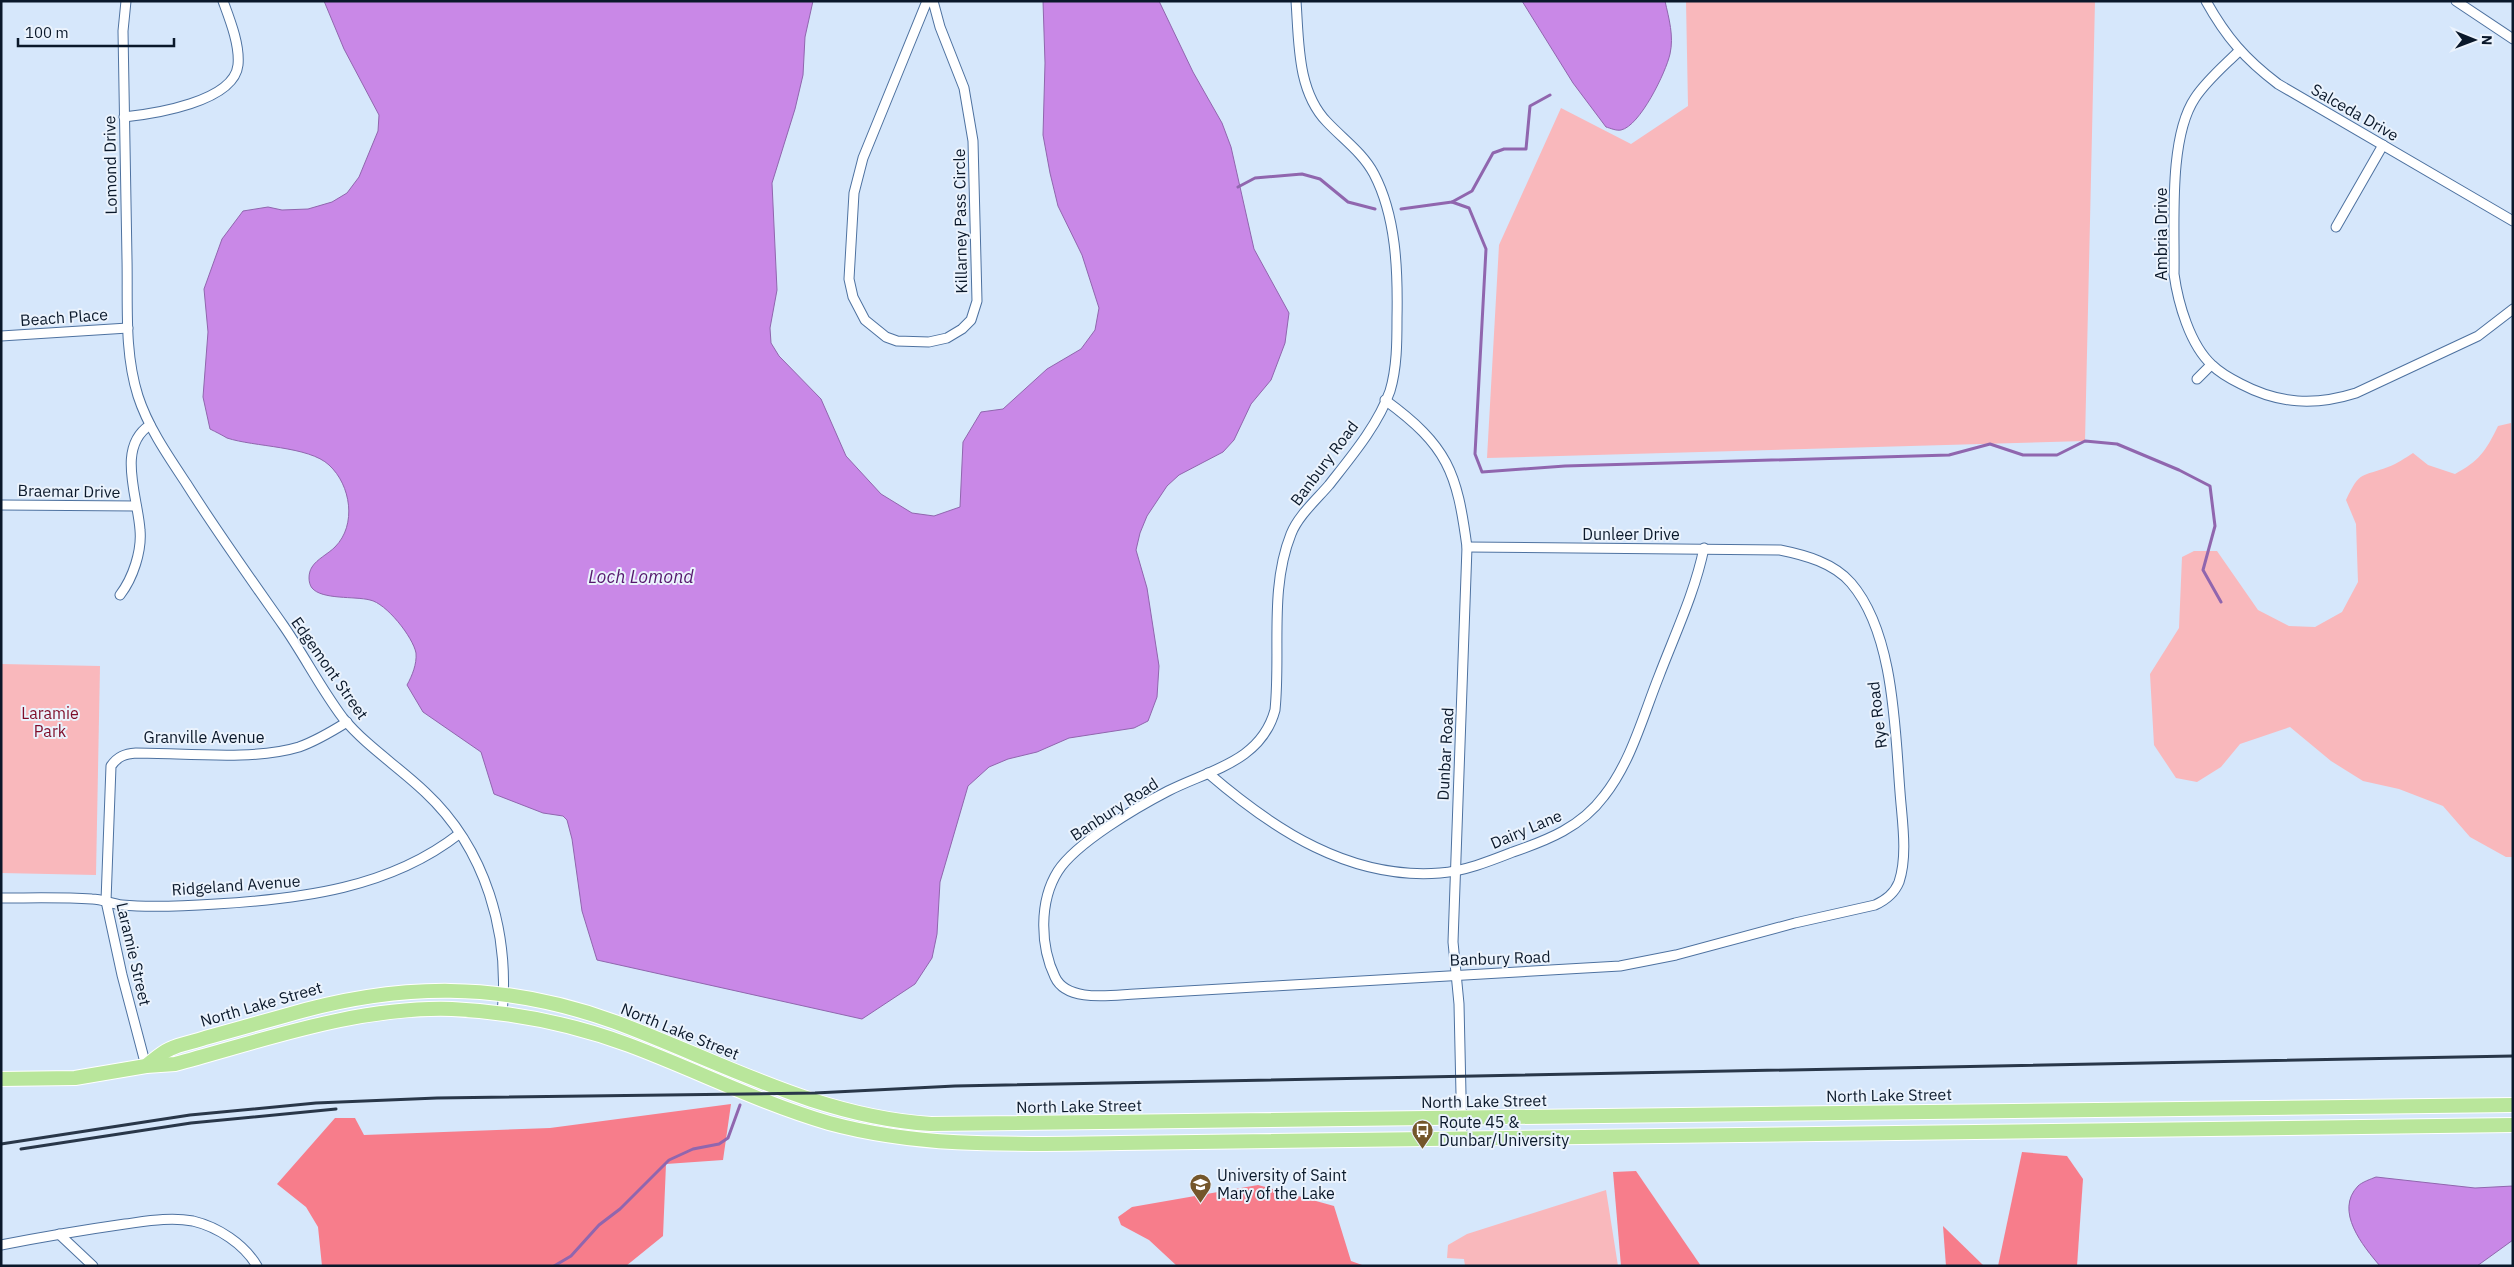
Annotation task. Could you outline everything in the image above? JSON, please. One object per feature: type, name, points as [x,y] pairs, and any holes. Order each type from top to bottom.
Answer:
[{"type":"main road","name":"North Lake Street","points":[[146,1066],[169,1049],[328,1003],[423,990],[464,990],[504,994],[580,1011],[616,1023],[803,1099],[855,1114],[893,1121],[965,1125],[2513,1105]]},
{"type":"main road","name":"North Lake Street","points":[[1,1079],[75,1078],[146,1066],[175,1064],[332,1022],[367,1016],[439,1009],[502,1014],[555,1023],[609,1038],[806,1116],[868,1132],[919,1141],[988,1144],[2513,1125]]},
{"type":"street","name":"Lomond Drive","points":[[126,1],[123,32],[128,328]]},
{"type":"street","points":[[124,117],[191,103],[215,94],[228,85],[238,66],[238,51],[223,1]]},
{"type":"street","name":"Killarney Pass Circle","points":[[927,1],[863,158],[854,193],[848,260],[848,279],[853,297],[865,320],[886,336],[911,343],[947,338],[962,329],[971,320],[977,301],[973,138],[964,88],[940,27],[933,1]]},
{"type":"street","name":"Banbury Road","points":[[1296,1],[1305,85],[1313,104],[1326,121],[1362,156],[1373,171],[1384,194],[1394,245],[1398,316],[1394,370],[1385,400],[1353,455],[1292,531],[1283,554],[1279,579],[1276,694],[1272,723],[1252,750],[1235,762],[1167,791],[1123,818],[1084,845],[1058,872],[1048,897],[1044,939],[1048,962],[1056,980],[1064,988],[1076,994],[1135,994],[1620,966],[1676,955],[1795,923],[1875,905]]},
{"type":"street","name":"Salceda Drive","points":[[2206,1],[2229,39],[2239,51],[2278,84],[2513,221]]},
{"type":"street","points":[[2456,1],[2513,39]]},
{"type":"street","name":"Ambria Drive","points":[[2239,51],[2203,86],[2194,100],[2185,116],[2177,150],[2174,274],[2176,294],[2188,328],[2211,365],[2231,379],[2272,398],[2318,402],[2336,399],[2356,394],[2478,336],[2513,309]]},
{"type":"street","points":[[2336,227],[2382,145]]},
{"type":"street","name":"Beach Place","points":[[1,336],[128,328]]},
{"type":"street","name":"Edgemont Street","points":[[128,328],[134,381],[150,425],[207,517],[301,651],[347,722],[359,735],[428,794],[459,834],[480,868],[492,899],[503,953],[504,994],[502,1014]]},
{"type":"street","points":[[2197,379],[2211,365]]},
{"type":"street","name":"Dunbar Road","points":[[1385,400],[1436,443],[1445,458],[1462,504],[1468,547],[1454,870],[1453,942],[1457,974],[1462,1139]]},
{"type":"street","points":[[120,594],[130,582],[140,540],[140,528],[133,492],[133,450],[136,438],[150,425]]},
{"type":"street","name":"Braemar Drive","points":[[1,505],[136,506]]},
{"type":"street","name":"Dunleer Drive","points":[[1468,547],[1704,548],[1793,553]]},
{"type":"street","name":"Dairy Lane","points":[[1208,773],[1266,819],[1293,836],[1340,859],[1375,869],[1408,873],[1454,870],[1491,860],[1548,840],[1569,830],[1604,796],[1623,764],[1696,582],[1704,548]]},
{"type":"street","name":"Rye Road","points":[[1793,553],[1820,561],[1850,582],[1867,607],[1882,648],[1895,732],[1903,857],[1899,881],[1894,892],[1885,901],[1875,905]]},
{"type":"street","name":"Granville Avenue","points":[[116,758],[136,753],[268,753],[298,747],[347,722]]},
{"type":"street","name":"Laramie Street","points":[[116,758],[111,766],[109,777],[106,901],[122,975],[146,1066]]},
{"type":"street","name":"Ridgeland Avenue","points":[[1,898],[94,899],[122,905],[193,905],[274,901],[311,895],[378,878],[441,848],[459,834]]},
{"type":"street","points":[[1,1245],[59,1234],[157,1220],[186,1221],[212,1227],[233,1240],[251,1256],[257,1266]]},
{"type":"street","points":[[59,1234],[93,1266]]},
{"type":"green space","points":[[1686,1],[2095,1],[2085,441],[1487,458],[1499,245],[1561,108],[1631,144],[1688,106]]},
{"type":"green space","points":[[2511,423],[2513,857],[2506,857],[2470,837],[2443,806],[2399,789],[2363,781],[2331,761],[2290,727],[2240,744],[2221,767],[2197,782],[2176,778],[2154,745],[2150,674],[2179,628],[2182,557],[2194,551],[2217,551],[2258,610],[2289,626],[2315,627],[2342,612],[2358,582],[2356,524],[2346,500],[2359,479],[2362,476],[2395,464],[2413,453],[2428,465],[2455,474],[2476,460],[2490,442],[2498,426]]},
{"type":"green space","name":"Laramie Park","points":[[1,664],[100,666],[96,875],[1,873]]},
{"type":"green space","points":[[1606,1190],[1618,1266],[1465,1266],[1464,1259],[1447,1258],[1448,1245],[1467,1234]]},
{"type":"shaded area","points":[[731,1104],[723,1160],[666,1164],[663,1236],[626,1266],[322,1266],[318,1227],[306,1207],[277,1184],[335,1118],[355,1118],[364,1135],[550,1128]]},
{"type":"shaded area","points":[[2022,1152],[2067,1156],[2083,1179],[2077,1266],[1998,1266]]},
{"type":"shaded area","points":[[1636,1171],[1701,1266],[1621,1266],[1613,1172]]},
{"type":"shaded area","points":[[1258,1185],[1334,1206],[1351,1261],[1365,1266],[1177,1266],[1149,1240],[1121,1225],[1118,1217],[1132,1207]]},
{"type":"shaded area","points":[[1943,1226],[1984,1266],[1946,1266]]},
{"type":"water","name":"Loch Lomond","points":[[324,1],[813,1],[805,37],[803,75],[795,109],[772,183],[777,290],[770,328],[771,343],[779,356],[821,399],[846,456],[881,494],[912,513],[934,516],[960,507],[963,442],[981,412],[1003,409],[1047,369],[1081,349],[1095,330],[1099,308],[1082,255],[1058,206],[1043,135],[1045,63],[1043,1],[1159,1],[1193,72],[1222,123],[1231,147],[1254,249],[1289,313],[1285,343],[1271,380],[1251,404],[1234,440],[1223,452],[1179,475],[1167,486],[1147,516],[1140,533],[1136,550],[1147,588],[1159,666],[1157,697],[1148,721],[1134,728],[1069,738],[1037,752],[1008,759],[989,767],[968,786],[940,882],[937,934],[932,958],[915,984],[862,1019],[597,960],[582,911],[572,839],[567,820],[563,816],[543,813],[494,794],[481,752],[423,712],[407,685],[416,661],[414,646],[398,622],[384,607],[370,600],[331,596],[317,592],[312,588],[309,575],[312,567],[335,547],[342,538],[349,517],[346,494],[336,473],[329,465],[308,454],[295,450],[238,441],[227,438],[210,429],[203,397],[208,332],[204,289],[222,239],[243,211],[268,207],[282,210],[308,209],[332,202],[347,193],[359,177],[378,131],[379,115],[344,49]]},
{"type":"water","points":[[1522,1],[1665,1],[1671,34],[1670,54],[1658,85],[1636,119],[1621,130],[1606,127],[1573,83]]},
{"type":"water","points":[[2376,1177],[2475,1188],[2513,1186],[2513,1240],[2477,1266],[2380,1266],[2359,1238],[2350,1217],[2349,1206],[2351,1196],[2358,1186]]},
{"type":"waterway","points":[[1401,209],[1452,202],[1472,191],[1493,153],[1504,149],[1526,149],[1530,106],[1550,95]]},
{"type":"waterway","points":[[1238,187],[1255,178],[1302,174],[1320,179],[1348,202],[1375,209]]},
{"type":"waterway","points":[[1452,202],[1469,208],[1486,249],[1475,454],[1482,472],[1565,466],[1949,455],[1990,444],[2023,455],[2057,455],[2085,441],[2117,444],[2179,470],[2210,486],[2215,526],[2203,570],[2221,602]]},
{"type":"waterway","points":[[554,1266],[571,1256],[599,1225],[620,1209],[669,1160],[693,1149],[719,1144],[728,1138],[740,1105]]},
{"type":"railway","points":[[1,1144],[190,1115],[316,1103],[437,1098],[815,1093],[955,1086],[2513,1056]]},
{"type":"railway","points":[[21,1149],[191,1123],[336,1109]]},
{"type":"place","name":"Route 45 & Dunbar/University","points":[[1423,1150]]},
{"type":"place","name":"University of Saint Mary of the Lake","points":[[1201,1203]]}]
